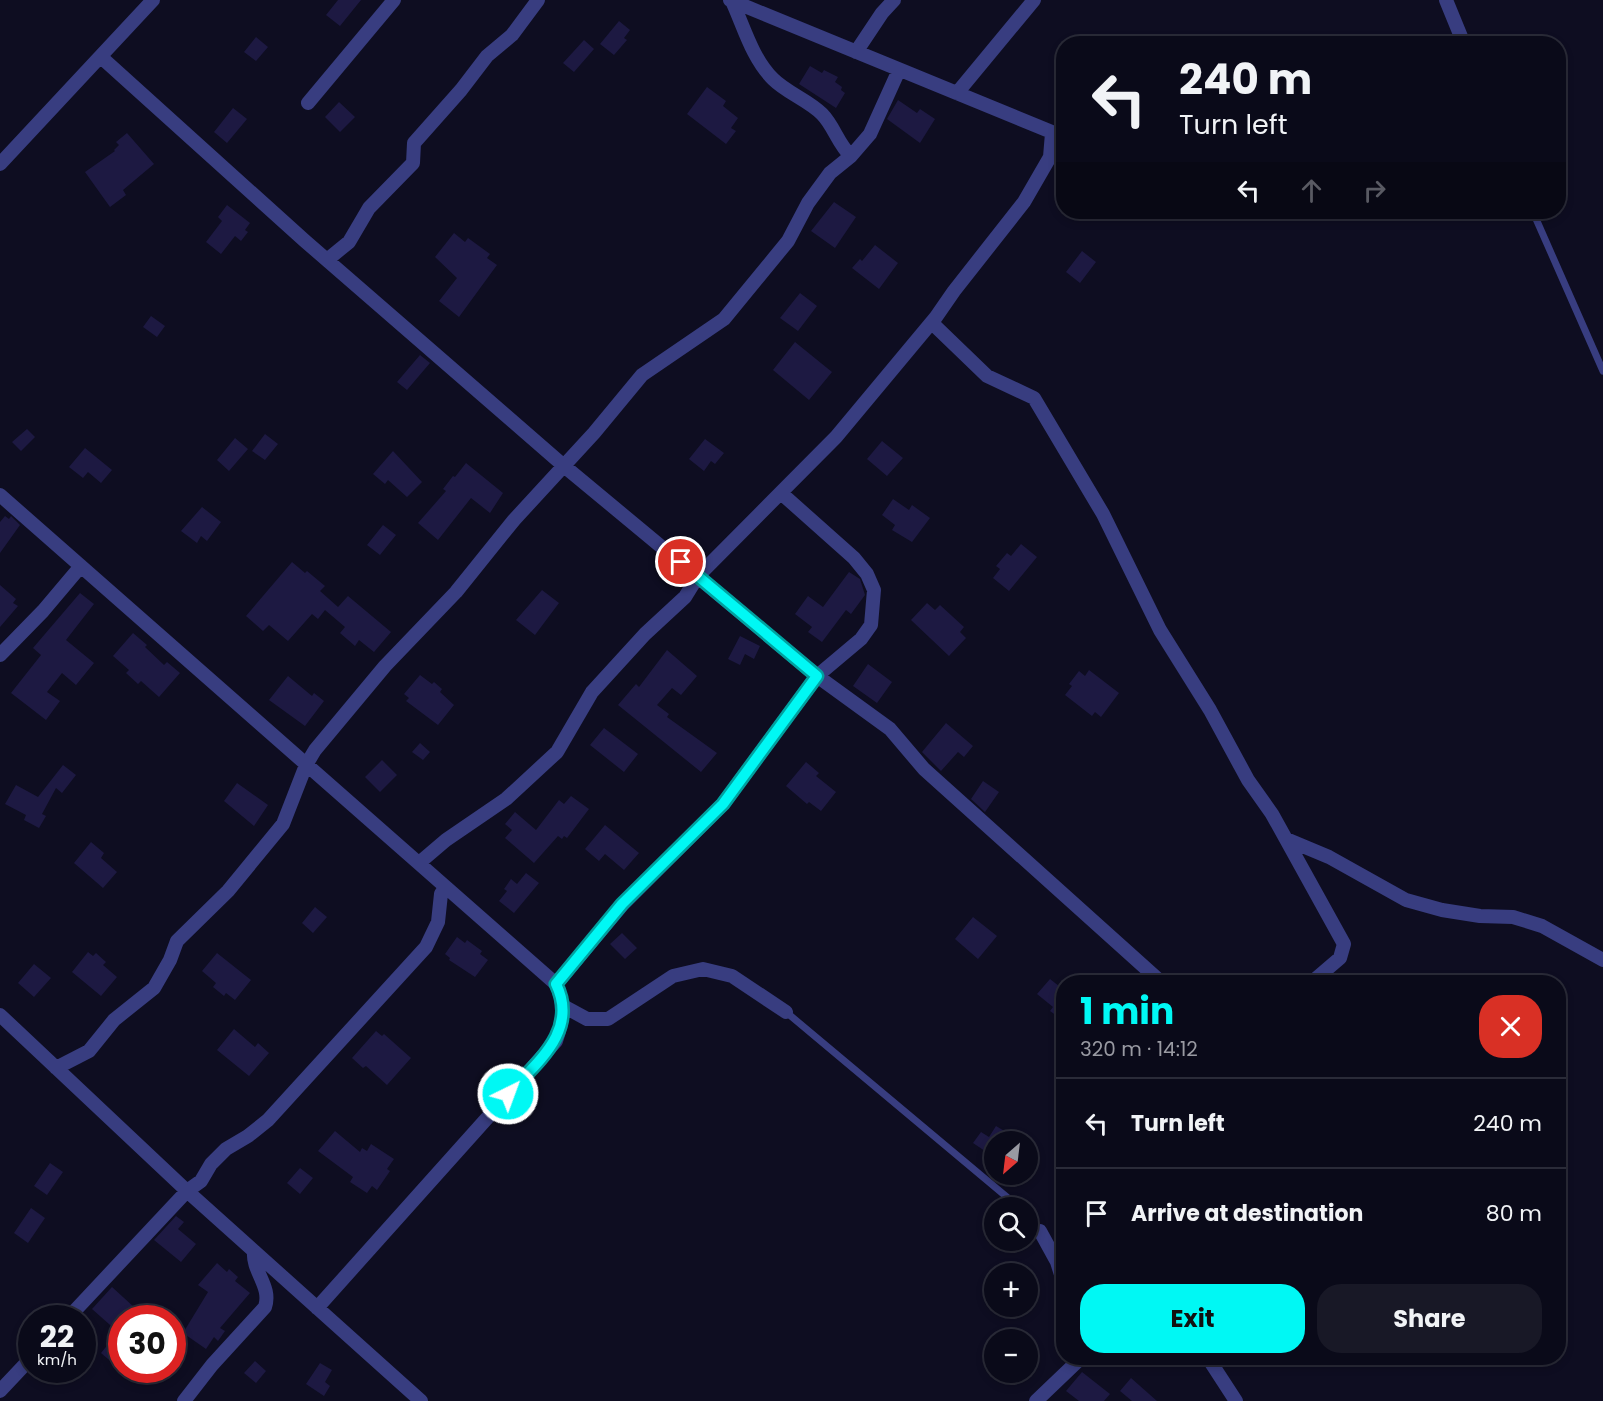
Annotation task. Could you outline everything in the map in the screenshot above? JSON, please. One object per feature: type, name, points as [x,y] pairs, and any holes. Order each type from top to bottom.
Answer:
[{"type":"street","points":[[0,164],[153,0]]},
{"type":"street","points":[[308,104],[394,0]]},
{"type":"street","points":[[327,260],[350,242],[369,208],[413,163],[414,143],[461,90],[487,56],[512,35],[538,0]]},
{"type":"street","points":[[731,0],[1056,134]]},
{"type":"street","points":[[731,0],[754,54],[764,70],[774,81],[811,104],[825,116],[844,150],[851,156]]},
{"type":"street","points":[[856,52],[882,13],[894,0]]},
{"type":"street","points":[[957,93],[1034,0]]},
{"type":"street","points":[[1446,0],[1461,36]]},
{"type":"street","points":[[101,57],[327,260],[564,466],[817,676],[890,729],[924,769],[1153,975]]},
{"type":"street","points":[[56,1068],[89,1052],[114,1020],[154,988],[170,960],[177,941],[228,891],[283,824],[306,765],[315,750],[385,666],[456,592],[513,520],[564,466],[642,375],[724,319],[788,242],[808,203],[830,173],[851,156],[870,134],[899,70]]},
{"type":"street","points":[[418,863],[446,840],[506,799],[557,752],[592,692],[645,634],[685,597],[698,576],[836,437],[932,323],[1024,202],[1050,157],[1056,140]]},
{"type":"street","points":[[932,323],[987,376],[1034,398],[1102,514],[1160,630],[1210,710],[1248,780],[1272,814],[1344,944],[1340,958],[1320,975]]},
{"type":"street","points":[[556,984],[622,904],[723,804],[817,676],[861,639],[871,625],[874,590],[867,574],[854,558],[781,493]]},
{"type":"street","points":[[0,495],[556,984],[563,1006],[561,1026],[556,1041],[317,1308]]},
{"type":"street","points":[[0,655],[81,566]]},
{"type":"street","points":[[1286,839],[1329,857],[1406,900],[1442,910],[1513,918],[1542,926],[1603,960]]},
{"type":"street","points":[[80,1305],[187,1191],[201,1181],[211,1164],[226,1149],[248,1136],[268,1120],[426,947],[438,922],[441,894],[445,887]]},
{"type":"street","points":[[563,1006],[587,1019],[608,1019],[673,976],[703,969],[732,976],[786,1012]]},
{"type":"street","points":[[0,1015],[187,1191],[421,1401]]},
{"type":"street","points":[[1040,1231],[1056,1260]]},
{"type":"street","points":[[184,1401],[212,1365],[265,1307],[267,1299],[265,1284],[255,1267],[254,1251]]},
{"type":"street","points":[[1036,1401],[1070,1365]]},
{"type":"street","points":[[1213,1365],[1236,1401]]},
{"type":"street","points":[[0,1391],[18,1372]]},
{"type":"lane","points":[[1536,219],[1603,371]]},
{"type":"lane","points":[[786,1012],[1007,1197]]},
{"type":"building","points":[[338,0],[361,0],[340,26],[326,15]]},
{"type":"building","points":[[619,21],[630,30],[624,38],[627,40],[614,55],[600,44]]},
{"type":"building","points":[[256,37],[268,47],[256,61],[244,52]]},
{"type":"building","points":[[584,40],[594,49],[574,72],[563,63]]},
{"type":"building","points":[[810,66],[822,73],[824,70],[838,77],[835,82],[842,87],[841,90],[845,93],[836,108],[799,84]]},
{"type":"building","points":[[707,87],[726,101],[723,106],[738,118],[731,128],[736,131],[726,144],[687,114]]},
{"type":"building","points":[[898,100],[917,113],[920,109],[935,119],[920,143],[887,119]]},
{"type":"building","points":[[339,102],[355,117],[340,132],[325,117]]},
{"type":"building","points":[[233,108],[247,119],[227,143],[214,132]]},
{"type":"building","points":[[127,133],[154,164],[123,190],[126,195],[110,207],[85,172],[115,151],[119,145],[116,142]]},
{"type":"building","points":[[834,202],[856,217],[835,248],[811,231]]},
{"type":"building","points":[[227,205],[250,223],[245,230],[248,232],[241,241],[235,236],[221,254],[206,242],[222,221],[218,217]]},
{"type":"building","points":[[454,233],[465,242],[468,238],[490,254],[487,258],[497,265],[459,317],[439,301],[457,278],[435,257]]},
{"type":"building","points":[[875,245],[898,263],[879,289],[852,268],[860,259],[862,261]]},
{"type":"building","points":[[1082,251],[1096,262],[1080,283],[1066,272]]},
{"type":"building","points":[[800,293],[817,306],[798,331],[780,318]]},
{"type":"building","points":[[151,316],[165,326],[157,337],[143,327]]},
{"type":"building","points":[[795,342],[832,372],[809,400],[773,370]]},
{"type":"building","points":[[420,355],[430,363],[407,390],[397,382]]},
{"type":"building","points":[[27,429],[35,437],[21,451],[12,442]]},
{"type":"building","points":[[265,434],[278,444],[265,460],[252,451]]},
{"type":"building","points":[[235,438],[248,449],[229,471],[217,460]]},
{"type":"building","points":[[705,439],[724,453],[715,464],[711,461],[704,471],[689,459]]},
{"type":"building","points":[[882,441],[903,458],[887,476],[867,459]]},
{"type":"building","points":[[85,448],[112,470],[101,483],[88,472],[83,478],[69,467]]},
{"type":"building","points":[[393,451],[422,482],[407,497],[388,480],[385,484],[373,474]]},
{"type":"building","points":[[466,463],[503,493],[490,513],[471,498],[438,540],[418,523],[446,491],[443,489],[453,476],[455,477]]},
{"type":"building","points":[[893,499],[909,510],[912,505],[930,518],[912,542],[892,530],[895,525],[882,515]]},
{"type":"building","points":[[202,507],[221,522],[207,541],[201,536],[197,543],[181,531]]},
{"type":"building","points":[[5,516],[9,519],[11,516],[20,525],[0,553],[0,522]]},
{"type":"building","points":[[383,525],[396,535],[380,555],[367,545]]},
{"type":"building","points":[[1021,544],[1037,557],[1009,591],[993,578],[1000,569],[996,566],[1007,553],[1011,556]]},
{"type":"building","points":[[292,562],[325,586],[320,591],[338,607],[348,596],[391,632],[374,652],[359,640],[355,646],[340,633],[345,627],[325,610],[318,619],[312,614],[288,641],[269,625],[263,631],[246,616]]},
{"type":"building","points":[[849,572],[860,579],[865,595],[851,614],[846,610],[822,642],[808,632],[812,627],[795,614],[808,596],[823,607]]},
{"type":"building","points":[[0,585],[16,599],[13,603],[18,606],[0,627]]},
{"type":"building","points":[[542,590],[559,603],[535,635],[516,620]]},
{"type":"building","points":[[80,593],[94,604],[66,640],[94,663],[76,685],[62,673],[47,692],[60,701],[46,720],[11,693],[41,655],[33,648]]},
{"type":"building","points":[[927,603],[935,610],[940,605],[964,627],[960,632],[966,638],[949,656],[911,620]]},
{"type":"building","points":[[133,633],[164,665],[167,662],[180,673],[159,697],[141,681],[138,684],[126,673],[129,670],[113,656]]},
{"type":"building","points":[[740,636],[760,646],[754,659],[745,654],[740,665],[728,659]]},
{"type":"building","points":[[667,650],[697,676],[681,695],[672,688],[657,705],[669,714],[667,717],[717,753],[701,772],[618,705],[636,684],[639,687]]},
{"type":"building","points":[[868,664],[892,682],[877,703],[853,686]]},
{"type":"building","points":[[1089,670],[1119,693],[1101,717],[1095,712],[1092,716],[1065,695],[1072,686],[1069,684],[1079,671],[1085,676]]},
{"type":"building","points":[[420,675],[442,689],[440,692],[454,705],[438,725],[406,701],[409,698],[404,694]]},
{"type":"building","points":[[288,676],[312,696],[314,693],[324,701],[305,726],[269,700]]},
{"type":"building","points":[[946,723],[973,746],[964,757],[958,752],[941,771],[922,752]]},
{"type":"building","points":[[604,728],[638,754],[624,772],[590,745]]},
{"type":"building","points":[[420,743],[430,752],[423,760],[412,752]]},
{"type":"building","points":[[382,760],[397,775],[380,792],[365,777]]},
{"type":"building","points":[[806,762],[819,773],[816,776],[836,792],[821,811],[809,802],[807,804],[786,786]]},
{"type":"building","points":[[63,765],[76,775],[62,793],[56,788],[42,814],[46,816],[39,828],[24,820],[26,815],[5,804],[16,785],[38,797]]},
{"type":"building","points":[[983,781],[999,792],[985,812],[971,799]]},
{"type":"building","points":[[237,783],[268,805],[254,826],[224,801]]},
{"type":"building","points":[[571,796],[589,809],[567,838],[564,836],[562,839],[558,836],[534,863],[505,838],[512,830],[505,824],[515,812],[536,830],[559,800],[564,804]]},
{"type":"building","points":[[605,825],[639,853],[624,870],[605,854],[599,861],[585,849]]},
{"type":"building","points":[[91,842],[104,853],[101,858],[117,872],[103,888],[74,863]]},
{"type":"building","points":[[526,873],[539,883],[514,913],[499,901],[507,891],[504,889],[511,879],[517,884]]},
{"type":"building","points":[[315,907],[327,917],[313,933],[302,923]]},
{"type":"building","points":[[973,917],[997,936],[978,959],[955,939]]},
{"type":"building","points":[[622,933],[637,948],[625,959],[610,944]]},
{"type":"building","points":[[457,937],[465,943],[467,940],[482,951],[480,954],[488,960],[475,977],[449,960],[450,958],[445,954]]},
{"type":"building","points":[[88,952],[93,956],[96,953],[106,962],[103,965],[117,977],[101,996],[72,972]]},
{"type":"building","points":[[217,953],[251,980],[235,1000],[226,993],[224,996],[213,987],[216,983],[202,971]]},
{"type":"building","points":[[34,964],[51,978],[34,997],[18,983]]},
{"type":"building","points":[[1050,979],[1056,984],[1056,1015],[1050,1011],[1053,1007],[1037,994]]},
{"type":"building","points":[[234,1029],[255,1047],[258,1043],[269,1053],[249,1076],[217,1050]]},
{"type":"building","points":[[376,1031],[382,1036],[384,1034],[411,1058],[387,1085],[366,1066],[363,1068],[352,1058]]},
{"type":"building","points":[[996,1126],[1004,1131],[993,1131]]},
{"type":"building","points":[[335,1131],[360,1152],[362,1148],[367,1151],[371,1144],[394,1159],[387,1169],[390,1171],[377,1190],[372,1186],[367,1193],[350,1182],[353,1177],[318,1151]]},
{"type":"building","points":[[981,1132],[984,1134],[984,1150],[973,1143]]},
{"type":"building","points":[[50,1163],[63,1172],[47,1195],[34,1186]]},
{"type":"building","points":[[300,1168],[313,1178],[300,1194],[287,1183]]},
{"type":"building","points":[[31,1208],[45,1218],[28,1243],[14,1233]]},
{"type":"building","points":[[176,1216],[184,1222],[178,1229],[196,1244],[181,1262],[154,1240]]},
{"type":"building","points":[[217,1263],[227,1272],[229,1269],[238,1277],[235,1281],[250,1293],[220,1328],[225,1331],[218,1341],[214,1337],[206,1349],[186,1335],[186,1328],[208,1292],[198,1285]]},
{"type":"building","points":[[112,1287],[132,1305],[108,1305],[108,1323],[96,1313],[96,1305]]},
{"type":"building","points":[[108,1344],[108,1359],[101,1353]]},
{"type":"building","points":[[255,1361],[266,1371],[256,1383],[244,1373]]},
{"type":"building","points":[[320,1363],[332,1370],[325,1382],[330,1386],[324,1396],[306,1384]]},
{"type":"building","points":[[1082,1372],[1110,1394],[1104,1401],[1079,1401],[1066,1391]]},
{"type":"building","points":[[1131,1378],[1157,1401],[1132,1401],[1120,1391]]},
{"type":"route","points":[[508,1094],[556,1041],[561,1026],[563,1006],[556,984],[565,970],[580,957],[622,904],[723,804],[817,676],[681,562]]}]
